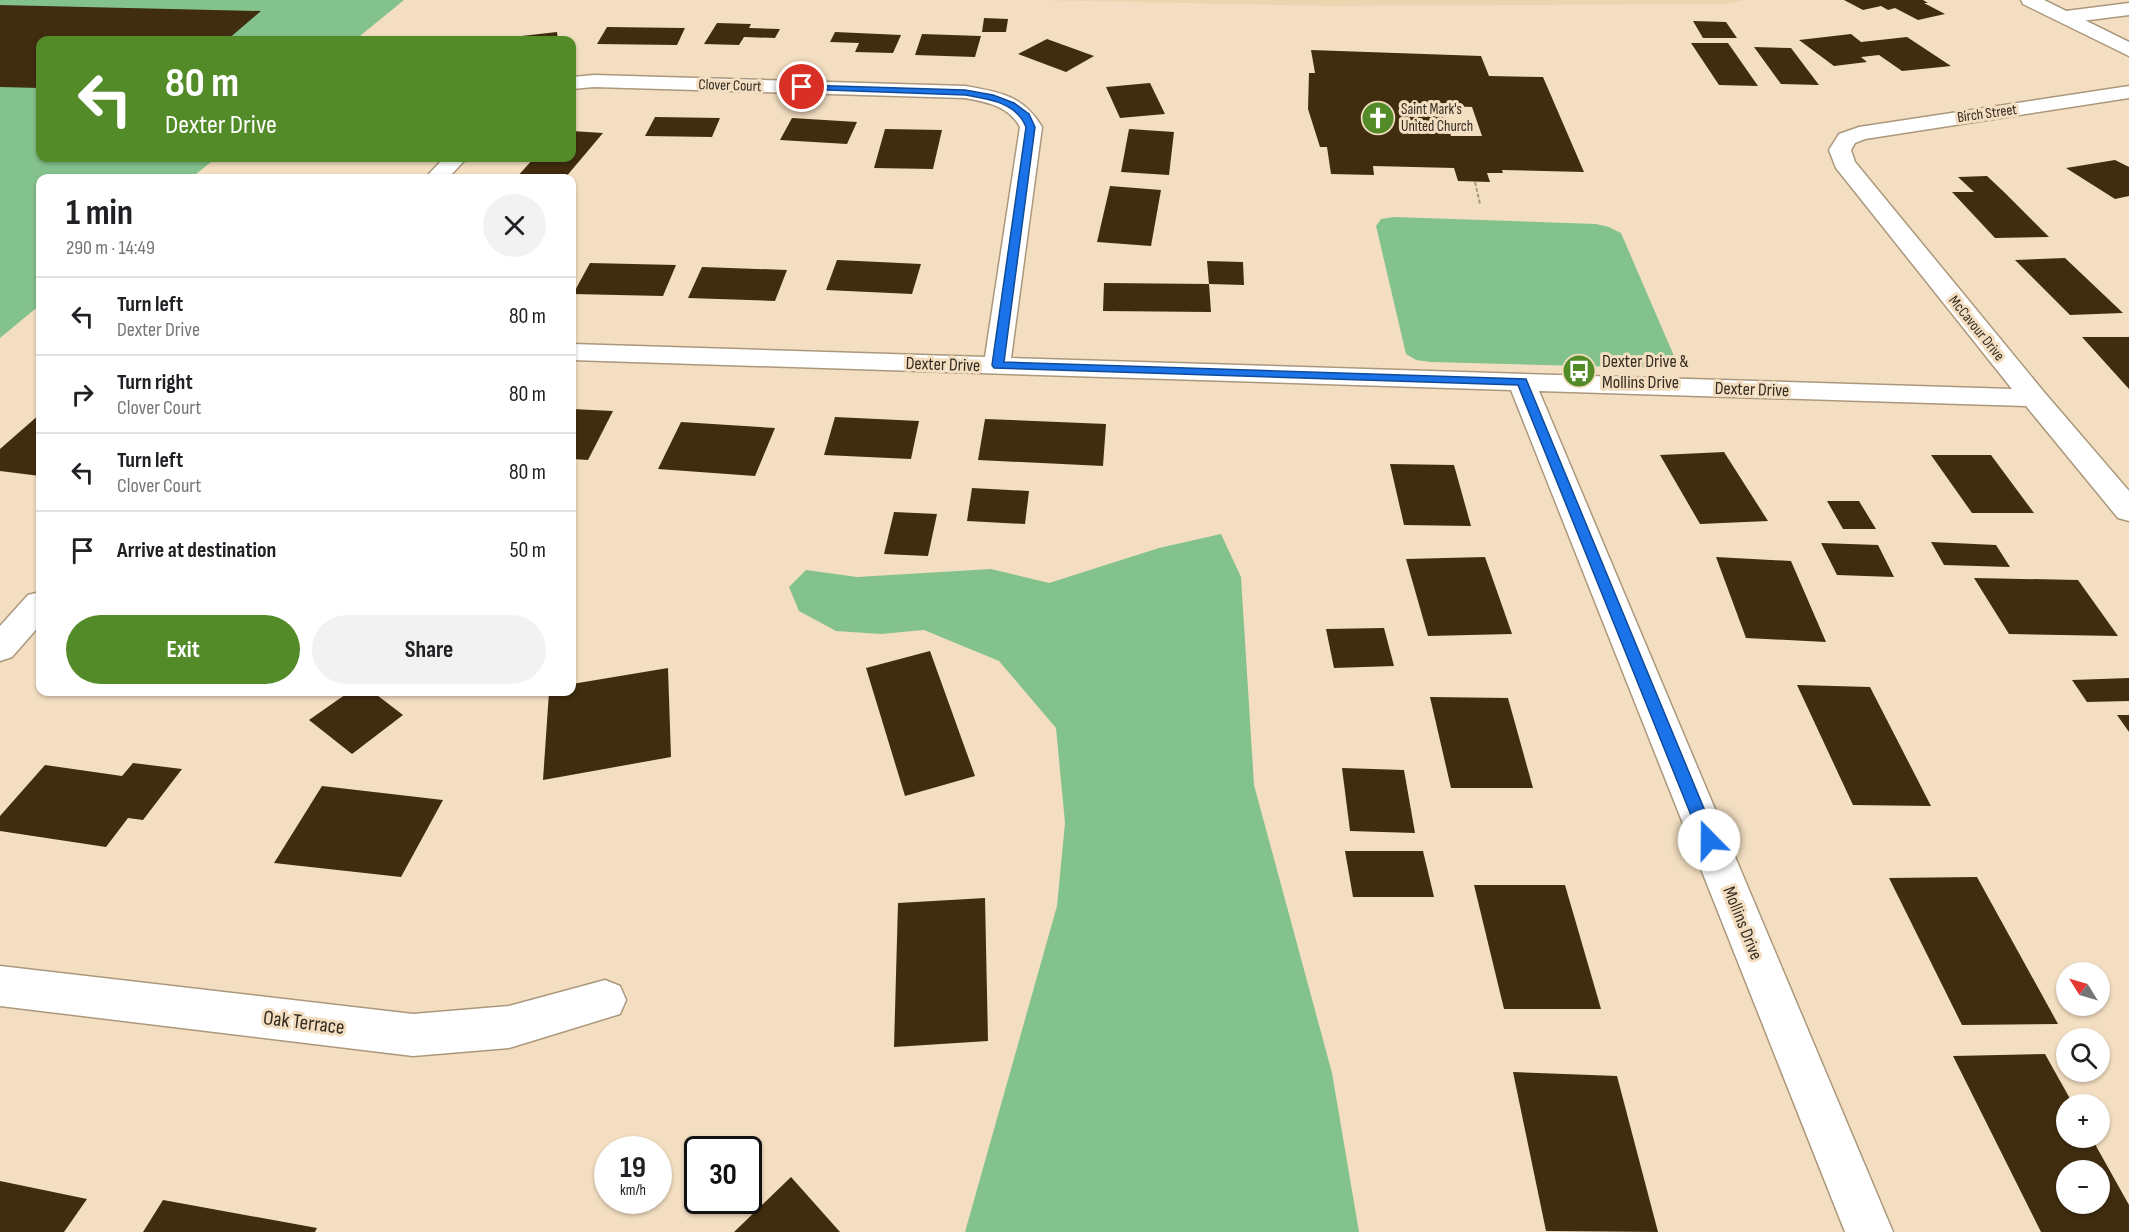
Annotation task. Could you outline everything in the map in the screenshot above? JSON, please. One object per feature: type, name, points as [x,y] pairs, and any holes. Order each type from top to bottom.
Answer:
[{"type":"street","points":[[2030,0],[2129,50]]},
{"type":"street","points":[[2066,17],[2129,9]]},
{"type":"street","name":"Clover Court","points":[[576,83],[594,81],[965,92],[993,98],[1011,105],[1026,116],[1030,127],[998,365]]},
{"type":"street","name":"Birch Street","points":[[1847,139],[1859,133],[1881,129],[2129,92]]},
{"type":"street","name":"McCavour Drive","points":[[1847,139],[1840,150],[1844,163],[2129,512]]},
{"type":"street","points":[[440,174],[452,162]]},
{"type":"street","name":"Dexter Drive","points":[[576,352],[2034,398]]},
{"type":"street","name":"Mollins Drive","points":[[1522,382],[1869,1232]]},
{"type":"street","points":[[0,648],[36,608]]},
{"type":"street","name":"Oak Terrace","points":[[0,986],[413,1035],[509,1027],[605,1000]]},
{"type":"path","points":[[1474,182],[1480,204]]},
{"type":"shaded area","points":[[1034,0],[1745,0],[1726,4],[1328,6]]},
{"type":"green space","points":[[0,0],[404,0],[360,36],[36,36],[36,162],[211,162],[196,174],[36,174],[36,308],[0,338]]},
{"type":"green space","points":[[1394,217],[1596,224],[1621,233],[1677,363],[1670,367],[1660,368],[1416,360],[1406,354],[1376,226],[1381,219]]},
{"type":"green space","points":[[1221,534],[1241,577],[1254,785],[1332,1073],[1359,1232],[965,1232],[1057,906],[1065,823],[1056,728],[999,661],[924,630],[881,634],[836,631],[799,611],[789,587],[806,570],[857,577],[991,569],[1049,583],[1159,548]]},
{"type":"building","points":[[1844,0],[1923,0],[1928,3],[1924,3],[1945,14],[1918,20],[1895,8],[1888,10],[1881,6],[1863,10]]},
{"type":"building","points":[[0,5],[261,11],[232,36],[36,36],[36,88],[0,87]]},
{"type":"building","points":[[984,18],[1008,19],[1006,32],[982,32]]},
{"type":"building","points":[[1693,21],[1726,22],[1737,38],[1703,38]]},
{"type":"building","points":[[717,23],[751,24],[749,28],[780,29],[775,38],[744,37],[739,45],[704,44]]},
{"type":"building","points":[[607,27],[685,28],[677,45],[597,44]]},
{"type":"building","points":[[557,32],[558,36],[521,36]]},
{"type":"building","points":[[835,32],[901,35],[893,53],[855,52],[859,43],[830,42]]},
{"type":"building","points":[[922,34],[981,36],[975,57],[915,55]]},
{"type":"building","points":[[1851,34],[1861,42],[1907,37],[1951,66],[1902,71],[1879,55],[1861,57],[1867,62],[1834,66],[1799,40]]},
{"type":"building","points":[[1047,39],[1094,56],[1066,72],[1018,54]]},
{"type":"building","points":[[1691,43],[1728,43],[1758,86],[1719,85]]},
{"type":"building","points":[[1754,47],[1791,48],[1819,85],[1781,84]]},
{"type":"building","name":"Saint Mark's United Church","points":[[1311,50],[1481,56],[1489,76],[1543,77],[1584,172],[1502,170],[1503,173],[1487,173],[1490,182],[1458,181],[1454,168],[1373,166],[1374,175],[1331,174],[1327,147],[1320,147],[1308,109],[1309,73],[1315,73]],"holes":[[[1443,106],[1472,107],[1482,136],[1451,136]]]},
{"type":"building","points":[[1150,83],[1165,114],[1120,118],[1106,87]]},
{"type":"building","points":[[655,117],[720,118],[712,137],[645,136]]},
{"type":"building","points":[[792,118],[857,122],[847,144],[780,140]]},
{"type":"building","points":[[885,129],[942,130],[933,169],[874,168]]},
{"type":"building","points":[[1129,129],[1174,132],[1169,175],[1121,172]]},
{"type":"building","points":[[576,131],[603,133],[568,174],[520,174],[530,162],[576,162]]},
{"type":"building","points":[[2115,160],[2129,167],[2129,196],[2115,199],[2066,168]]},
{"type":"building","points":[[1987,176],[2049,237],[1995,238],[1952,192],[1974,192],[1958,177]]},
{"type":"building","points":[[1110,186],[1161,190],[1151,246],[1097,242]]},
{"type":"building","points":[[2065,258],[2123,313],[2070,315],[2015,260]]},
{"type":"building","points":[[837,260],[921,264],[912,294],[826,290]]},
{"type":"building","points":[[1207,261],[1243,262],[1244,285],[1209,284]]},
{"type":"building","points":[[590,263],[676,265],[663,296],[576,294],[576,289]]},
{"type":"building","points":[[702,267],[787,270],[775,301],[688,298]]},
{"type":"building","points":[[1104,283],[1209,284],[1211,312],[1103,311]]},
{"type":"building","points":[[2082,337],[2129,337],[2129,389]]},
{"type":"building","points":[[576,409],[613,411],[588,460],[576,459]]},
{"type":"building","points":[[835,417],[919,421],[911,459],[824,455]]},
{"type":"building","points":[[36,418],[36,476],[0,471],[0,449]]},
{"type":"building","points":[[985,419],[1106,424],[1103,466],[978,460]]},
{"type":"building","points":[[681,422],[775,428],[755,476],[658,469]]},
{"type":"building","points":[[1724,452],[1768,521],[1700,524],[1660,455]]},
{"type":"building","points":[[1931,455],[1991,455],[2034,513],[1972,513]]},
{"type":"building","points":[[1390,464],[1454,465],[1471,526],[1404,525]]},
{"type":"building","points":[[972,488],[1029,491],[1025,524],[967,521]]},
{"type":"building","points":[[1827,501],[1859,501],[1876,529],[1843,529]]},
{"type":"building","points":[[894,512],[937,514],[928,556],[884,554]]},
{"type":"building","points":[[1931,542],[1996,545],[2010,567],[1944,565]]},
{"type":"building","points":[[1821,543],[1878,545],[1894,577],[1837,575]]},
{"type":"building","points":[[1485,557],[1512,634],[1428,636],[1406,559]]},
{"type":"building","points":[[1716,557],[1791,561],[1826,642],[1746,638]]},
{"type":"building","points":[[1974,578],[2078,580],[2118,636],[2009,634]]},
{"type":"building","points":[[1384,628],[1394,666],[1334,668],[1326,629]]},
{"type":"building","points":[[930,651],[975,776],[905,796],[866,668]]},
{"type":"building","points":[[668,668],[671,757],[543,780],[549,696],[576,696],[576,683]]},
{"type":"building","points":[[2129,678],[2129,701],[2087,702],[2072,680]]},
{"type":"building","points":[[1797,685],[1870,687],[1931,806],[1853,805]]},
{"type":"building","points":[[343,696],[378,696],[403,715],[352,754],[309,720]]},
{"type":"building","points":[[1430,697],[1508,698],[1533,788],[1451,788]]},
{"type":"building","points":[[2117,715],[2129,715],[2129,732]]},
{"type":"building","points":[[133,763],[182,769],[143,820],[128,818],[106,847],[0,831],[0,816],[45,765],[122,776]]},
{"type":"building","points":[[1342,768],[1404,770],[1415,833],[1350,831]]},
{"type":"building","points":[[322,786],[443,800],[401,877],[274,863]]},
{"type":"building","points":[[1345,851],[1423,851],[1434,897],[1353,897]]},
{"type":"building","points":[[1977,877],[2058,1024],[1962,1025],[1889,878]]},
{"type":"building","points":[[1474,885],[1565,885],[1601,1009],[1504,1009]]},
{"type":"building","points":[[985,898],[988,1041],[894,1047],[898,903]]},
{"type":"building","points":[[2045,1054],[2056,1074],[2056,1082],[2061,1082],[2067,1094],[2056,1094],[2056,1148],[2097,1148],[2104,1160],[2056,1160],[2056,1214],[2110,1214],[2110,1171],[2129,1205],[2129,1232],[2041,1232],[1953,1056]]},
{"type":"building","points":[[1513,1072],[1617,1076],[1658,1232],[1546,1231]]},
{"type":"building","points":[[791,1177],[840,1232],[734,1232],[753,1214],[762,1214],[762,1205]]},
{"type":"building","points":[[0,1181],[87,1199],[64,1232],[0,1232]]},
{"type":"building","points":[[163,1200],[317,1228],[315,1232],[143,1232]]},
{"type":"place","name":"Saint Mark's United Church","points":[[1378,118]]},
{"type":"place","name":"Dexter Drive & Mollins Drive","points":[[1579,371]]},
{"type":"route","points":[[802,87],[965,92],[993,98],[1011,105],[1026,116],[1030,127],[998,365],[1522,382],[1709,840]]}]
